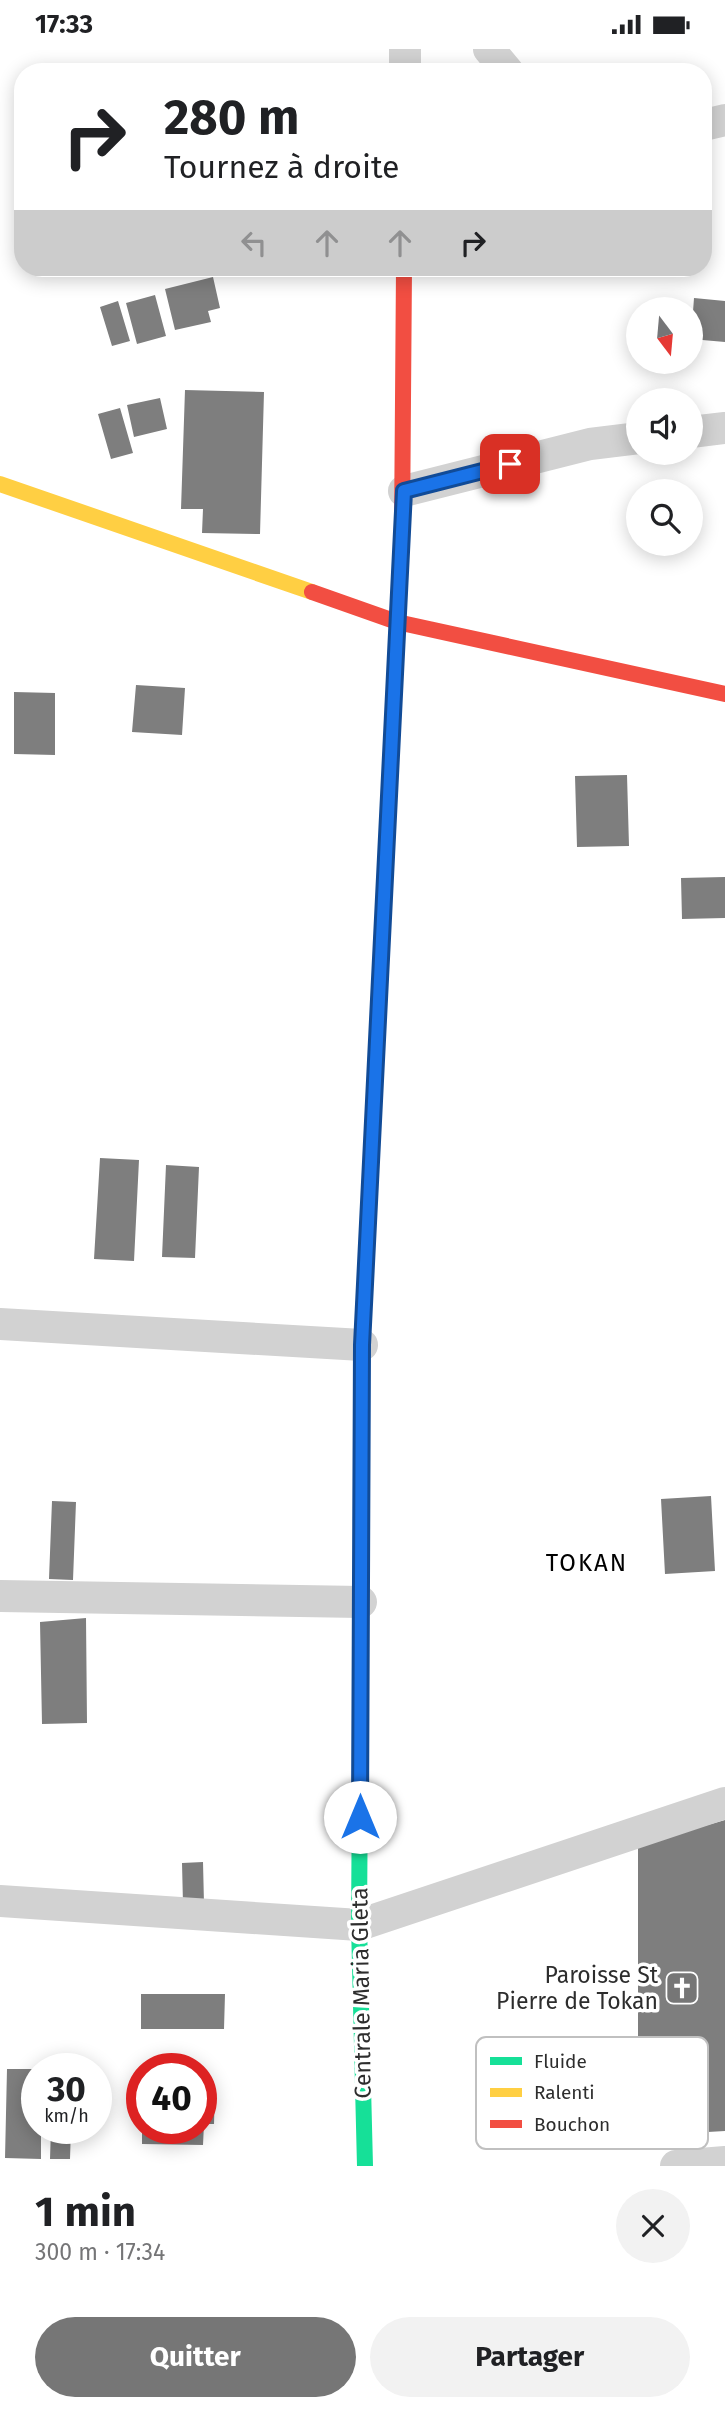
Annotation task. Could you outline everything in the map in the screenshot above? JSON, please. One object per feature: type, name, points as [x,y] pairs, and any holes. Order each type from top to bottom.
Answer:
[{"type":"street","points":[[489,49],[501,63]]},
{"type":"street","name":"Centrale Maria Gleta","points":[[365,2166],[359,1925],[362,1345],[404,491],[404,277]]},
{"type":"street","points":[[703,431],[725,428]]},
{"type":"street","points":[[404,491],[590,444],[626,440]]},
{"type":"street","points":[[8,493],[397,622],[725,694]]},
{"type":"street","points":[[0,1324],[362,1345]]},
{"type":"street","points":[[0,1596],[361,1602]]},
{"type":"street","points":[[0,1901],[359,1925],[725,1803]]},
{"type":"street","points":[[676,2166],[725,2162]]},
{"type":"building","points":[[213,277],[220,308],[208,311],[211,322],[175,330],[165,289]]},
{"type":"building","points":[[155,295],[166,336],[137,344],[126,303]]},
{"type":"building","points":[[704,299],[725,301],[725,342],[704,340]]},
{"type":"building","points":[[118,301],[130,341],[112,346],[100,307]]},
{"type":"building","points":[[185,390],[264,392],[260,534],[202,533],[203,509],[181,509]]},
{"type":"building","points":[[160,398],[167,429],[134,437],[127,405]]},
{"type":"building","points":[[120,408],[133,453],[111,459],[98,414]]},
{"type":"building","points":[[136,685],[185,688],[182,735],[132,732]]},
{"type":"building","points":[[14,692],[55,693],[55,755],[14,754]]},
{"type":"building","points":[[627,775],[629,846],[577,847],[575,776]]},
{"type":"building","points":[[725,877],[725,918],[682,919],[681,878]]},
{"type":"building","points":[[100,1158],[139,1160],[134,1261],[94,1259]]},
{"type":"building","points":[[166,1165],[199,1167],[195,1258],[162,1257]]},
{"type":"building","points":[[711,1496],[715,1571],[665,1574],[661,1499]]},
{"type":"building","points":[[52,1501],[76,1502],[73,1580],[49,1579]]},
{"type":"building","points":[[86,1618],[87,1723],[42,1724],[40,1622]]},
{"type":"building","name":"Paroisse St Pierre de Tokan","points":[[725,1820],[725,2131],[708,2132],[708,2037],[638,2037],[638,1845]]},
{"type":"building","points":[[203,1862],[204,1904],[183,1904],[182,1863]]},
{"type":"building","points":[[141,1994],[225,1994],[224,2029],[141,2029]]},
{"type":"building","points":[[7,2069],[21,2069],[21,2144],[41,2144],[41,2159],[5,2158]]},
{"type":"building","points":[[50,2144],[70,2144],[70,2159],[50,2159]]},
{"type":"traffic: fast","points":[[372,1138],[402,532]]},
{"type":"traffic: fast","points":[[361,1632],[359,1925],[365,2166]]},
{"type":"traffic: slow","points":[[0,484],[312,592]]},
{"type":"traffic: slow","points":[[361,1632],[362,1345],[372,1138]]},
{"type":"traffic: jam","points":[[402,532],[404,277]]},
{"type":"traffic: jam","points":[[312,592],[397,622],[725,694]]},
{"type":"place","name":"Paroisse St Pierre de Tokan","points":[[682,1988]]},
{"type":"district","name":"TOKAN","points":[[587,1563]]},
{"type":"route","points":[[360,1817],[362,1345],[404,491],[510,464]]}]
